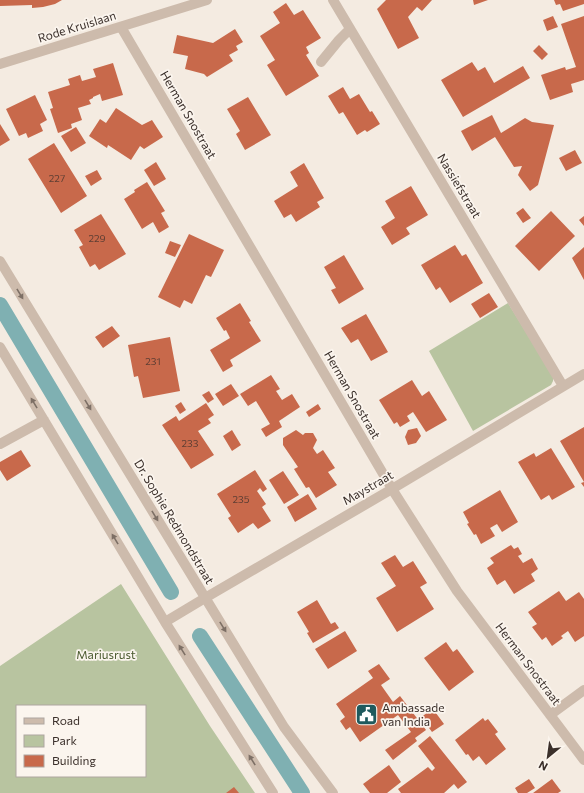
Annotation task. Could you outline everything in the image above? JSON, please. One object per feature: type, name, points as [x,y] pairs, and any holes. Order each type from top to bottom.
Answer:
[{"type":"street","name":"Rode Kruislaan","points":[[0,64],[207,0]]},
{"type":"street","name":"Nassiefstraat","points":[[332,0],[563,386]]},
{"type":"street","name":"Herman Snostraat","points":[[121,27],[392,489],[457,591],[584,760]]},
{"type":"street","points":[[321,62],[350,29]]},
{"type":"street","name":"Dr. Sophie Redmondstraat","points":[[0,261],[284,727],[332,793]]},
{"type":"street","points":[[0,347],[165,622],[273,793]]},
{"type":"street","name":"Maystraat","points":[[165,622],[584,374]]},
{"type":"street","points":[[0,444],[44,420]]},
{"type":"street","points":[[550,715],[584,690]]},
{"type":"green space","points":[[508,303],[553,376],[553,381],[551,385],[473,431],[429,351]]},
{"type":"green space","name":"Mariusrust","points":[[121,584],[210,726],[255,793],[0,793],[0,666]]},
{"type":"building","points":[[0,0],[62,0],[55,4],[32,8],[32,5],[0,6]]},
{"type":"building","points":[[386,0],[432,0],[422,11],[417,7],[408,17],[419,38],[398,49],[377,9]]},
{"type":"building","points":[[473,0],[488,0],[474,5]]},
{"type":"building","points":[[554,0],[584,0],[584,4],[563,11],[560,4],[556,5]]},
{"type":"building","points":[[286,3],[294,15],[303,10],[321,38],[306,47],[309,53],[306,55],[319,76],[286,96],[267,65],[275,60],[260,36],[280,23],[273,12]]},
{"type":"building","points":[[553,16],[558,27],[547,31],[543,20]]},
{"type":"building","points":[[584,16],[584,80],[571,84],[573,92],[550,100],[541,75],[565,67],[566,70],[576,67],[561,24]]},
{"type":"building","points":[[235,29],[243,42],[236,46],[238,50],[229,55],[233,61],[207,77],[204,74],[185,69],[188,56],[173,53],[177,35],[213,43]]},
{"type":"building","points":[[539,45],[548,54],[542,60],[533,51]]},
{"type":"building","points":[[472,62],[478,71],[485,67],[494,83],[523,66],[530,78],[463,117],[441,80]]},
{"type":"building","points":[[113,63],[123,95],[102,101],[100,94],[93,97],[89,100],[91,104],[78,108],[82,120],[71,124],[72,128],[58,133],[50,109],[53,108],[48,92],[70,85],[68,79],[80,75],[82,81],[96,77],[93,69]]},
{"type":"building","points":[[343,87],[350,99],[359,94],[370,112],[372,111],[380,124],[367,132],[365,130],[357,135],[343,112],[339,114],[328,96]]},
{"type":"building","points":[[35,95],[47,120],[40,124],[43,131],[28,138],[26,133],[19,136],[6,109]]},
{"type":"building","points":[[248,97],[271,135],[245,150],[236,134],[240,131],[227,109]]},
{"type":"building","points":[[116,108],[142,125],[152,120],[163,137],[144,149],[140,146],[131,160],[108,145],[107,148],[89,136],[100,119],[106,123]]},
{"type":"building","points":[[492,115],[501,133],[525,118],[532,122],[554,125],[538,185],[530,191],[518,175],[522,166],[514,167],[495,137],[472,151],[461,131]]},
{"type":"building","points":[[0,124],[10,140],[0,146]]},
{"type":"building","points":[[76,127],[86,143],[71,152],[61,136]]},
{"type":"building","points":[[54,143],[87,196],[61,213],[28,159]]},
{"type":"building","points":[[575,150],[582,163],[566,171],[559,158]]},
{"type":"building","points":[[156,162],[166,179],[154,186],[144,170]]},
{"type":"building","points":[[304,163],[324,198],[317,202],[320,207],[296,222],[291,214],[284,218],[274,201],[298,186],[290,172]]},
{"type":"building","points":[[97,170],[102,179],[91,186],[85,176]]},
{"type":"building","points":[[147,182],[165,211],[161,213],[169,227],[159,233],[153,222],[142,229],[124,199],[135,192],[134,190]]},
{"type":"building","points":[[411,186],[428,215],[406,228],[410,234],[392,245],[381,227],[395,218],[385,201]]},
{"type":"building","points":[[523,208],[531,218],[523,223],[516,213]]},
{"type":"building","points":[[551,211],[575,236],[539,271],[515,246]]},
{"type":"building","points":[[101,214],[126,254],[99,270],[95,264],[90,267],[79,247],[83,245],[74,230]]},
{"type":"building","points":[[584,216],[584,226],[579,220]]},
{"type":"building","points":[[189,234],[224,250],[211,277],[206,275],[192,304],[184,300],[180,308],[158,297]]},
{"type":"building","points":[[170,241],[181,245],[175,257],[165,253]]},
{"type":"building","points":[[455,245],[462,256],[466,254],[483,283],[450,303],[440,287],[436,290],[421,265]]},
{"type":"building","points":[[584,247],[584,280],[572,258]]},
{"type":"building","points":[[344,255],[364,289],[339,304],[331,290],[336,288],[324,267]]},
{"type":"building","points":[[489,293],[498,307],[480,318],[471,304]]},
{"type":"building","points":[[240,303],[251,321],[249,322],[261,341],[230,360],[233,366],[223,372],[210,350],[230,338],[226,330],[224,331],[216,318]]},
{"type":"building","points":[[366,314],[388,352],[371,361],[358,339],[351,343],[341,328]]},
{"type":"building","points":[[112,326],[120,336],[103,348],[95,337]]},
{"type":"building","points":[[170,337],[180,391],[143,398],[138,376],[134,377],[128,345]]},
{"type":"building","points":[[271,375],[280,389],[276,391],[282,400],[292,394],[300,407],[279,421],[282,427],[266,437],[261,429],[270,424],[256,401],[248,406],[240,394]]},
{"type":"building","points":[[412,380],[422,396],[429,391],[447,420],[426,432],[413,412],[407,416],[410,421],[400,427],[397,422],[394,424],[379,400]]},
{"type":"building","points":[[231,384],[239,396],[223,406],[215,394]]},
{"type":"building","points":[[209,391],[214,399],[208,403],[202,395]]},
{"type":"building","points":[[181,402],[186,410],[180,414],[175,406]]},
{"type":"building","points":[[206,403],[214,415],[208,419],[211,423],[198,431],[214,455],[191,469],[162,425],[176,416],[179,421]]},
{"type":"building","points":[[318,404],[321,409],[309,417],[306,412]]},
{"type":"building","points":[[584,427],[584,482],[560,441]]},
{"type":"building","points":[[417,428],[421,436],[416,443],[408,445],[405,437],[408,430]]},
{"type":"building","points":[[232,430],[241,445],[232,451],[223,436]]},
{"type":"building","points":[[296,430],[303,435],[305,433],[313,433],[317,440],[313,448],[317,454],[323,450],[335,468],[328,472],[337,485],[316,498],[309,487],[306,488],[294,469],[298,467],[283,445],[283,438]]},
{"type":"building","points":[[551,448],[575,487],[552,500],[549,495],[541,500],[518,462],[534,453],[536,457]]},
{"type":"building","points":[[21,450],[31,466],[7,481],[0,470],[0,462]]},
{"type":"building","points":[[255,470],[267,489],[263,492],[260,488],[257,491],[266,504],[262,507],[271,521],[258,529],[253,523],[238,533],[228,518],[231,516],[217,494]]},
{"type":"building","points":[[283,471],[299,495],[284,504],[269,480]]},
{"type":"building","points":[[500,490],[518,522],[502,532],[497,524],[490,528],[495,536],[481,544],[476,534],[474,535],[467,524],[469,523],[463,512]]},
{"type":"building","points":[[308,494],[317,509],[295,522],[287,507]]},
{"type":"building","points":[[511,545],[514,549],[518,547],[522,554],[518,556],[523,563],[532,558],[538,569],[531,574],[535,581],[514,594],[505,580],[497,585],[487,568],[494,563],[490,558]]},
{"type":"building","points":[[395,555],[403,567],[413,561],[427,583],[420,587],[434,609],[397,632],[376,598],[396,586],[381,563]]},
{"type":"building","points":[[559,591],[566,601],[579,592],[584,599],[584,636],[575,642],[568,631],[561,636],[563,638],[552,646],[546,637],[542,640],[532,627],[537,624],[528,612]]},
{"type":"building","points":[[317,600],[331,624],[335,622],[339,628],[313,643],[307,633],[309,632],[297,612]]},
{"type":"building","points":[[345,631],[357,651],[328,669],[315,649]]},
{"type":"building","points":[[446,642],[453,652],[457,649],[474,672],[449,691],[424,658]]},
{"type":"building","points":[[379,664],[390,679],[381,685],[393,702],[400,696],[426,730],[415,738],[417,741],[393,760],[385,750],[411,732],[398,715],[360,742],[350,727],[346,730],[340,721],[345,717],[336,704],[373,678],[368,671]]},
{"type":"building","points":[[433,709],[444,724],[432,732],[421,717]]},
{"type":"building","points":[[483,718],[485,721],[488,719],[498,732],[495,734],[506,749],[486,765],[479,756],[473,761],[468,754],[466,755],[455,740]]},
{"type":"building","points":[[430,736],[467,782],[458,789],[454,784],[444,793],[401,793],[398,789],[428,767],[432,771],[435,768],[418,746]]},
{"type":"building","points":[[389,765],[401,782],[387,793],[370,793],[363,784]]},
{"type":"building","points":[[529,779],[535,788],[527,793],[518,793],[515,788]]},
{"type":"building","points":[[552,779],[561,791],[558,793],[533,793]]},
{"type":"building","points":[[234,787],[239,793],[226,793]]},
{"type":"waterway","points":[[0,305],[171,592]]},
{"type":"waterway","points":[[200,636],[302,793]]},
{"type":"place","name":"Ambassade van India","points":[[367,715]]}]
